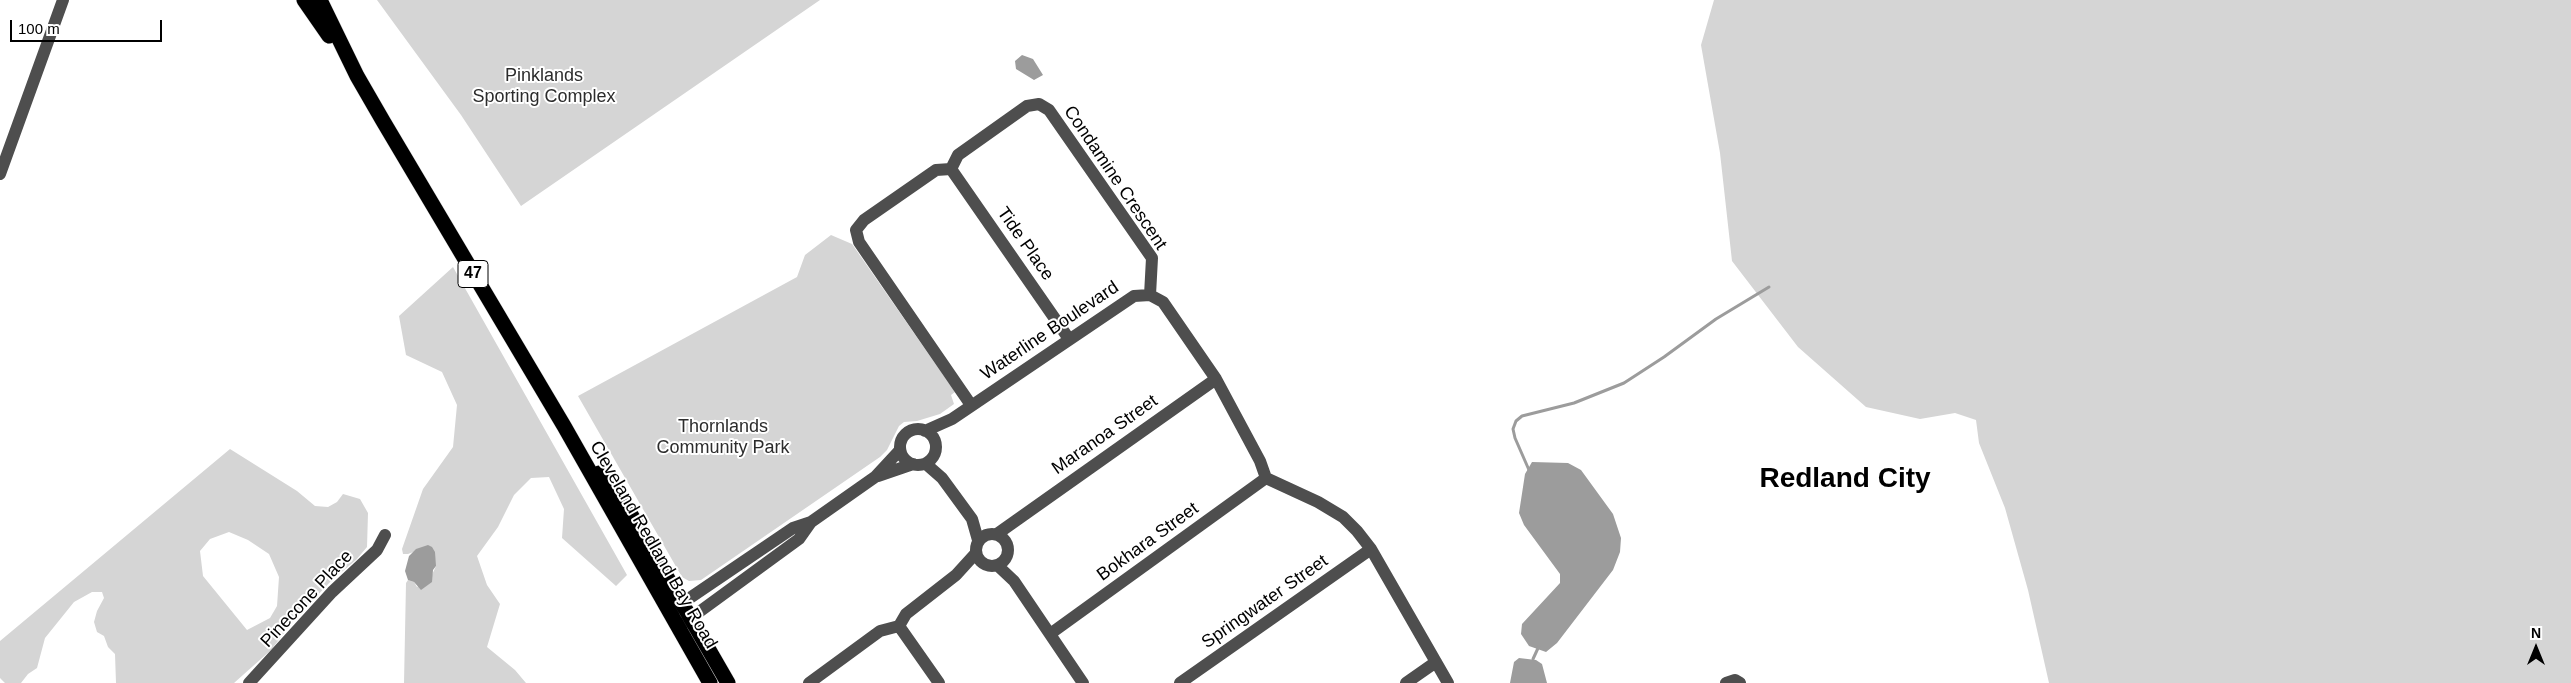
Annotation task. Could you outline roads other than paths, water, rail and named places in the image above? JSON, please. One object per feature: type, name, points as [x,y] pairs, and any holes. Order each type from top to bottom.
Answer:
[{"type":"highway","name":"Cleveland Redland Bay Road","points":[[304,0],[358,76]]},
{"type":"highway","name":"Cleveland Redland Bay Road","points":[[320,0],[358,76],[564,426],[677,628],[710,683]]},
{"type":"highway","name":"Cleveland Redland Bay Road","points":[[564,426],[630,513],[728,683]]},
{"type":"street","points":[[0,174],[63,0]]},
{"type":"street","name":"Condamine Crescent","points":[[951,169],[958,156],[1027,106],[1039,104],[1049,110],[1152,258],[1150,294]]},
{"type":"street","points":[[951,169],[936,170],[864,220],[858,225],[856,235],[971,406]]},
{"type":"street","name":"Tide Place","points":[[951,169],[1069,339]]},
{"type":"street","points":[[1150,294],[1163,302],[1216,379],[1260,461],[1266,478],[1318,502],[1343,517],[1370,549],[1448,683]]},
{"type":"street","name":"Waterline Boulevard","points":[[925,430],[952,419],[1134,296],[1150,294]]},
{"type":"street","name":"Maranoa Street","points":[[1001,540],[1014,520],[1216,379]]},
{"type":"street","name":"Waterline Boulevard","points":[[935,441],[952,419]]},
{"type":"street","points":[[668,612],[793,528],[811,522],[875,477],[900,450],[905,435],[915,430],[925,430],[935,441],[925,461],[875,477]]},
{"type":"street","points":[[900,450],[905,459],[925,461],[942,478],[972,520],[986,561],[1014,581]]},
{"type":"street","name":"Bokhara Street","points":[[1050,634],[1266,478]]},
{"type":"street","points":[[972,520],[1001,540],[1014,581],[1084,683]]},
{"type":"street","points":[[677,628],[798,540],[811,522]]},
{"type":"street","name":"Pinecone Place","points":[[250,683],[332,592],[377,550],[385,535]]},
{"type":"street","points":[[978,540],[1001,540]]},
{"type":"street","points":[[809,683],[880,632],[899,626],[906,614],[956,576],[986,561],[1002,563],[1001,540]]},
{"type":"street","name":"Springwater Street","points":[[1180,683],[1370,549]]},
{"type":"street","points":[[899,626],[939,683]]},
{"type":"street","points":[[1406,683],[1436,662]]},
{"type":"street","points":[[1726,683],[1735,680],[1740,683]]},
{"type":"waterway","points":[[1529,470],[1513,429],[1516,421],[1522,416],[1574,403],[1624,383],[1716,319],[1769,287]]},
{"type":"waterway","points":[[1533,659],[1539,646]]},
{"type":"district","name":"Redland City","points":[[1845,479]]},
{"type":"park label","name":"Pinklands Sporting Complex","points":[[544,86]]},
{"type":"park label","name":"Thornlands Community Park","points":[[723,437]]}]
